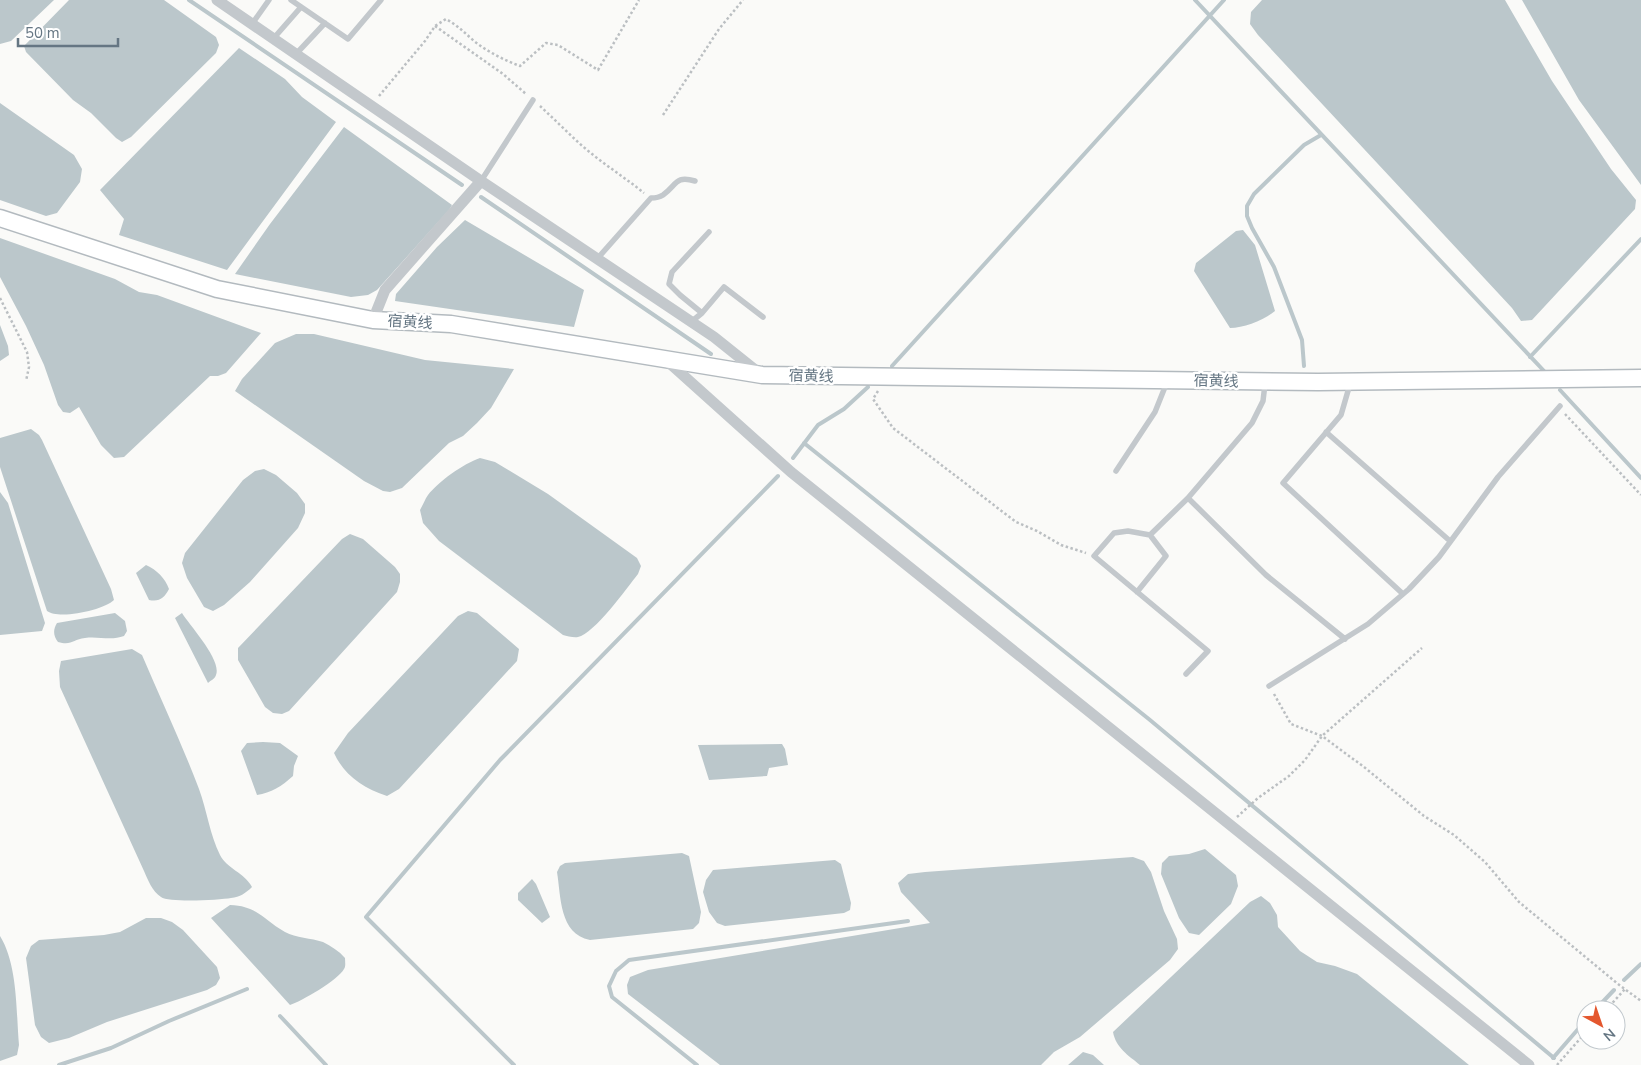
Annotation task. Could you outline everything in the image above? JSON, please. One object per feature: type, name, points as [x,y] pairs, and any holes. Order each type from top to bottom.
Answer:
[{"type":"main road","name":"宿黄线","points":[[0,218],[217,289],[373,320],[450,324],[762,375],[1265,382],[1641,378]]},
{"type":"street","points":[[217,0],[481,181],[714,337],[762,375]]},
{"type":"street","points":[[373,320],[385,290],[481,181]]},
{"type":"street","points":[[665,359],[791,472],[1529,1065]]},
{"type":"lane","points":[[252,24],[269,0]]},
{"type":"lane","points":[[291,0],[348,39],[382,0]]},
{"type":"lane","points":[[274,39],[301,7]]},
{"type":"lane","points":[[296,54],[325,23]]},
{"type":"lane","points":[[481,181],[533,100]]},
{"type":"lane","points":[[597,259],[651,198],[662,196],[675,182],[685,178],[696,181]]},
{"type":"lane","points":[[702,313],[669,284],[672,272],[708,232]]},
{"type":"lane","points":[[691,322],[702,313],[724,287],[763,317]]},
{"type":"lane","points":[[1116,471],[1155,412],[1168,380]]},
{"type":"lane","points":[[1150,534],[1188,498],[1252,423],[1263,400],[1265,382]]},
{"type":"lane","points":[[1350,382],[1341,415],[1283,483],[1403,594]]},
{"type":"lane","points":[[1269,686],[1368,624],[1403,594],[1438,557],[1498,477],[1560,406]]},
{"type":"lane","points":[[1326,432],[1450,541]]},
{"type":"lane","points":[[1188,498],[1266,575],[1345,639]]},
{"type":"lane","points":[[1137,592],[1166,556],[1150,534],[1128,531],[1114,533],[1094,556],[1137,592],[1208,650],[1186,674]]},
{"type":"path","points":[[371,106],[425,41],[435,26],[446,19],[476,42],[520,66],[546,43],[558,45],[598,70],[639,0]]},
{"type":"path","points":[[663,115],[719,29],[743,0]]},
{"type":"path","points":[[435,26],[503,74],[586,149],[651,198]]},
{"type":"path","points":[[0,298],[27,352],[29,367],[26,381]]},
{"type":"path","points":[[887,377],[873,399],[894,428],[1016,522],[1037,531],[1061,546],[1094,556]]},
{"type":"path","points":[[1560,406],[1564,414],[1641,495]]},
{"type":"path","points":[[1246,809],[1289,776],[1305,760],[1322,736],[1422,648]]},
{"type":"path","points":[[1269,686],[1291,724],[1322,736],[1364,767],[1424,816],[1454,835],[1485,862],[1519,902],[1641,1001]]},
{"type":"path","points":[[1615,1000],[1625,989]]},
{"type":"path","points":[[1557,1065],[1576,1043]]},
{"type":"shaded area","points":[[0,0],[54,0],[11,41],[0,44]]},
{"type":"shaded area","points":[[69,0],[164,0],[216,37],[219,45],[216,53],[131,137],[122,142],[91,113],[73,100],[26,52],[24,46]]},
{"type":"shaded area","points":[[1262,0],[1505,0],[1552,81],[1611,169],[1636,200],[1635,209],[1532,320],[1521,321],[1512,308],[1258,35],[1250,24],[1251,12]]},
{"type":"shaded area","points":[[1522,0],[1641,0],[1641,185],[1579,100]]},
{"type":"shaded area","points":[[239,48],[285,79],[302,97],[336,122],[227,270],[119,235],[124,219],[100,190]]},
{"type":"shaded area","points":[[0,103],[74,155],[82,169],[80,182],[57,213],[46,216],[0,200]]},
{"type":"shaded area","points":[[344,127],[452,205],[449,210],[377,290],[368,295],[351,297],[235,274],[270,224]]},
{"type":"shaded area","points":[[465,220],[584,290],[574,327],[395,301],[396,294],[437,247]]},
{"type":"shaded area","points":[[1243,230],[1255,245],[1275,311],[1254,323],[1230,328],[1194,271],[1196,263],[1236,231]]},
{"type":"shaded area","points":[[0,238],[115,279],[139,292],[157,295],[261,333],[226,373],[210,376],[124,457],[114,458],[101,445],[79,407],[70,413],[63,412],[58,405],[44,365],[0,277]]},
{"type":"shaded area","points":[[0,325],[8,346],[9,355],[0,361]]},
{"type":"shaded area","points":[[296,334],[314,334],[425,360],[514,369],[491,408],[477,423],[463,436],[449,443],[402,488],[390,492],[383,491],[364,481],[235,391],[242,379],[275,343]]},
{"type":"shaded area","points":[[31,429],[42,440],[111,589],[114,600],[109,604],[81,613],[53,614],[47,611],[0,467],[0,438]]},
{"type":"shaded area","points":[[480,458],[495,462],[548,494],[637,558],[641,566],[638,574],[610,610],[585,634],[576,637],[563,635],[439,541],[423,523],[420,510],[433,490],[459,469]]},
{"type":"shaded area","points":[[264,469],[276,475],[297,493],[305,504],[305,513],[298,528],[250,582],[224,605],[213,611],[204,607],[187,578],[182,563],[185,553],[243,480],[255,471]]},
{"type":"shaded area","points":[[0,492],[8,503],[45,623],[42,631],[0,635]]},
{"type":"shaded area","points":[[350,534],[363,539],[395,567],[400,574],[397,592],[289,711],[282,714],[273,713],[265,707],[238,660],[238,648],[342,539]]},
{"type":"shaded area","points":[[146,565],[160,575],[169,589],[159,600],[149,600],[136,573]]},
{"type":"shaded area","points":[[468,611],[477,613],[519,649],[517,661],[399,789],[387,796],[362,785],[343,768],[334,753],[348,733],[458,616]]},
{"type":"shaded area","points":[[115,613],[125,621],[127,631],[124,636],[85,638],[66,643],[58,642],[54,635],[57,623]]},
{"type":"shaded area","points":[[182,613],[210,652],[217,669],[216,675],[208,683],[175,618]]},
{"type":"shaded area","points":[[132,649],[142,655],[179,739],[199,789],[220,855],[252,887],[240,896],[217,900],[174,900],[161,897],[155,892],[60,687],[59,671],[61,661]]},
{"type":"shaded area","points":[[247,743],[280,743],[298,756],[293,776],[267,793],[257,795],[241,751]]},
{"type":"shaded area","points":[[782,744],[785,749],[788,765],[769,768],[767,776],[709,780],[698,745]]},
{"type":"shaded area","points":[[1205,849],[1236,875],[1238,886],[1231,904],[1199,935],[1189,933],[1179,918],[1161,874],[1162,863],[1169,856],[1189,854]]},
{"type":"shaded area","points":[[682,853],[689,856],[701,912],[699,923],[693,929],[590,940],[572,930],[563,913],[557,872],[560,866],[565,863]]},
{"type":"shaded area","points":[[1133,857],[1144,861],[1151,872],[1164,911],[1177,939],[1178,949],[1170,960],[1080,1037],[1054,1052],[1041,1065],[720,1065],[628,994],[627,985],[630,977],[648,970],[930,923],[901,892],[898,883],[908,874]]},
{"type":"shaded area","points":[[835,860],[841,864],[851,903],[850,910],[844,913],[725,926],[717,923],[709,912],[703,892],[706,880],[713,870]]},
{"type":"shaded area","points":[[532,879],[550,917],[542,923],[518,900],[518,893]]},
{"type":"shaded area","points":[[1261,896],[1270,903],[1277,915],[1278,927],[1300,951],[1317,962],[1357,974],[1469,1065],[1140,1065],[1131,1058],[1120,1047],[1113,1032],[1250,902]]},
{"type":"shaded area","points":[[230,905],[254,911],[289,934],[329,945],[345,958],[344,969],[311,995],[290,1005],[211,918]]},
{"type":"shaded area","points":[[146,918],[161,918],[172,922],[183,930],[217,967],[220,978],[216,985],[207,990],[107,1022],[69,1038],[49,1043],[41,1037],[35,1025],[26,958],[31,946],[39,940],[120,932]]},
{"type":"shaded area","points":[[0,936],[6,948],[13,975],[19,1045],[17,1055],[0,1061]]},
{"type":"shaded area","points":[[1083,1052],[1093,1055],[1104,1065],[1068,1065]]},
{"type":"waterway","points":[[189,0],[462,185]]},
{"type":"waterway","points":[[1195,0],[1544,371]]},
{"type":"waterway","points":[[892,366],[1224,0]]},
{"type":"waterway","points":[[1304,366],[1302,340],[1274,267],[1247,216],[1247,206],[1254,194],[1304,145],[1321,135]]},
{"type":"waterway","points":[[481,197],[711,354]]},
{"type":"waterway","points":[[1530,357],[1641,239]]},
{"type":"waterway","points":[[793,458],[818,425],[844,409],[868,387]]},
{"type":"waterway","points":[[1560,390],[1641,478]]},
{"type":"waterway","points":[[804,443],[1150,720],[1554,1058]]},
{"type":"waterway","points":[[514,1065],[366,917],[500,760],[778,476]]},
{"type":"waterway","points":[[697,1065],[612,997],[609,986],[616,971],[629,960],[908,921]]},
{"type":"waterway","points":[[1624,980],[1641,964]]},
{"type":"waterway","points":[[59,1065],[111,1048],[169,1021],[247,989]]},
{"type":"waterway","points":[[1604,1000],[1614,990]]},
{"type":"waterway","points":[[280,1016],[326,1065]]},
{"type":"waterway","points":[[1553,1058],[1576,1032]]}]
